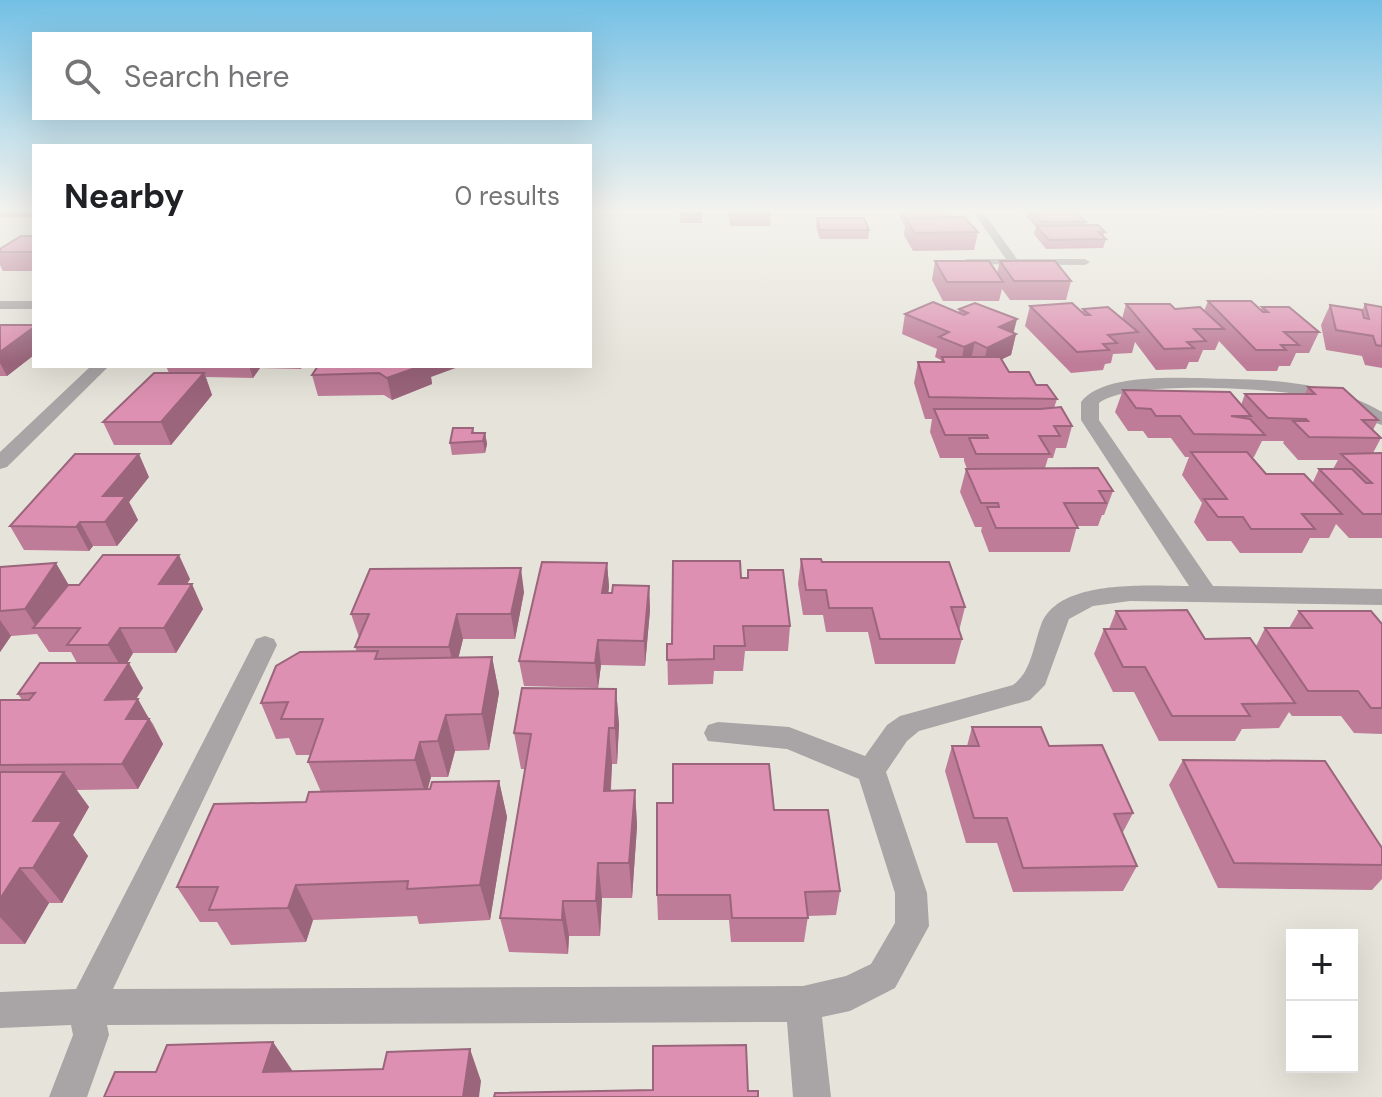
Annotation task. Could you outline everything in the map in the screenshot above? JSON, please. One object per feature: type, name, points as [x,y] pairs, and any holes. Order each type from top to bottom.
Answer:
[{"type":"street","points":[[0,305],[32,305]]},
{"type":"street","points":[[0,463],[99,368]]},
{"type":"street","points":[[1205,593],[1090,420],[1090,402],[1095,396],[1110,389],[1134,386],[1303,388],[1346,399],[1382,420]]},
{"type":"street","points":[[871,771],[897,733],[910,723],[924,717],[979,707],[1021,693],[1032,685],[1048,647],[1053,624],[1061,613],[1075,604],[1117,594],[1382,597]]},
{"type":"street","points":[[68,1097],[91,1035],[86,1007],[265,645]]},
{"type":"street","points":[[0,1010],[803,1004],[850,993],[883,976],[912,926],[911,893],[871,771],[789,738],[718,733]]},
{"type":"street","points":[[803,1004],[812,1097]]},
{"type":"lane","points":[[956,262],[1085,262]]},
{"type":"building","points":[[935,261],[989,261],[1003,282],[947,282]]},
{"type":"building","points":[[1000,261],[1055,261],[1071,281],[1014,281]]},
{"type":"building","points":[[1208,301],[1251,301],[1263,312],[1268,312],[1262,307],[1289,307],[1319,332],[1284,332],[1299,345],[1281,345],[1286,350],[1256,350]]},
{"type":"building","points":[[933,302],[964,315],[968,313],[959,309],[975,303],[1017,319],[999,327],[1016,334],[987,348],[975,342],[964,347],[939,337],[949,332],[905,314]]},
{"type":"building","points":[[1072,303],[1085,315],[1090,315],[1083,309],[1108,307],[1138,332],[1108,335],[1117,343],[1103,344],[1109,350],[1077,352],[1030,306]]},
{"type":"building","points":[[1126,304],[1170,304],[1175,309],[1200,307],[1224,329],[1194,329],[1206,341],[1187,342],[1194,348],[1164,349]]},
{"type":"building","points":[[1365,304],[1382,307],[1382,346],[1376,345],[1373,336],[1336,330],[1330,305],[1362,310],[1364,318],[1369,319]]},
{"type":"building","points":[[0,325],[32,325],[32,328],[0,352]]},
{"type":"building","points":[[942,357],[1000,357],[1009,372],[1029,372],[1036,385],[1047,385],[1057,399],[929,397],[918,362],[944,362]]},
{"type":"building","points":[[317,368],[415,368],[387,378],[379,373],[312,375]]},
{"type":"building","points":[[154,373],[204,373],[161,422],[103,422]]},
{"type":"building","points":[[1308,387],[1343,388],[1378,420],[1362,420],[1381,438],[1309,437],[1293,421],[1308,421],[1306,419],[1268,418],[1245,394],[1315,394]]},
{"type":"building","points":[[1123,390],[1230,392],[1251,416],[1231,416],[1250,419],[1265,435],[1194,434],[1180,416],[1156,416],[1151,409],[1136,408]]},
{"type":"building","points":[[1061,407],[1072,426],[1054,426],[1060,436],[1039,436],[1050,454],[976,454],[969,438],[988,438],[987,435],[945,435],[934,409],[1040,409]]},
{"type":"building","points":[[453,428],[473,428],[472,433],[485,433],[483,441],[450,443]]},
{"type":"building","points":[[1191,452],[1247,452],[1266,474],[1304,474],[1342,514],[1302,514],[1315,529],[1251,529],[1243,517],[1218,517],[1204,499],[1227,499]]},
{"type":"building","points":[[1382,453],[1382,514],[1363,514],[1319,469],[1352,469],[1366,483],[1372,483],[1341,454]]},
{"type":"building","points":[[75,454],[139,454],[103,496],[126,496],[105,522],[80,522],[76,527],[10,526]]},
{"type":"building","points":[[1098,468],[1113,491],[1099,491],[1106,503],[1064,503],[1078,528],[996,528],[987,507],[999,507],[998,503],[981,503],[966,469]]},
{"type":"building","points":[[103,555],[179,555],[159,584],[192,584],[164,628],[120,628],[108,645],[67,645],[80,628],[33,628],[68,585],[79,585]]},
{"type":"building","points":[[801,559],[821,559],[822,562],[949,562],[965,607],[951,607],[962,639],[880,639],[872,608],[829,608],[826,590],[806,590]]},
{"type":"building","points":[[673,561],[740,561],[741,578],[748,578],[748,570],[783,570],[790,626],[743,626],[745,646],[714,646],[714,659],[667,660],[667,644],[672,644]]},
{"type":"building","points":[[542,562],[607,563],[602,593],[612,593],[613,585],[649,586],[644,641],[598,640],[595,663],[519,661]]},
{"type":"building","points":[[56,563],[25,609],[0,611],[0,567]]},
{"type":"building","points":[[521,568],[511,614],[457,614],[449,647],[355,647],[369,614],[351,614],[370,569]]},
{"type":"building","points":[[1187,610],[1205,639],[1250,638],[1295,703],[1242,704],[1250,716],[1172,716],[1145,667],[1123,667],[1104,629],[1126,629],[1116,611]]},
{"type":"building","points":[[1299,611],[1371,611],[1382,624],[1382,708],[1371,708],[1358,691],[1308,691],[1265,628],[1312,628]]},
{"type":"building","points":[[378,651],[375,659],[492,657],[482,714],[446,715],[438,741],[420,742],[415,760],[308,762],[323,719],[281,719],[288,702],[261,703],[276,666],[300,652]]},
{"type":"building","points":[[40,663],[129,663],[105,700],[138,699],[126,719],[149,719],[122,764],[0,765],[0,700],[29,700],[35,693],[18,694]]},
{"type":"building","points":[[522,688],[616,689],[615,728],[609,728],[604,791],[635,790],[629,863],[598,863],[596,901],[563,901],[562,920],[500,918],[531,734],[514,733]]},
{"type":"building","points":[[972,727],[1041,727],[1049,746],[1102,745],[1133,813],[1114,814],[1137,866],[1023,868],[1007,818],[974,818],[952,746],[979,746]]},
{"type":"building","points":[[1183,760],[1325,761],[1382,848],[1382,865],[1234,863]]},
{"type":"building","points":[[673,764],[769,764],[774,810],[828,810],[840,891],[805,892],[808,918],[732,918],[730,895],[657,895],[657,803],[673,803]]},
{"type":"building","points":[[0,772],[64,772],[33,821],[62,821],[33,868],[20,868],[0,899]]},
{"type":"building","points":[[499,781],[480,885],[407,889],[408,881],[296,885],[288,908],[209,910],[218,887],[177,887],[214,804],[306,802],[309,792],[430,789],[432,782]]},
{"type":"building","points":[[273,1042],[263,1072],[383,1069],[387,1052],[470,1049],[463,1097],[104,1097],[115,1072],[156,1072],[167,1045]]},
{"type":"building","points":[[746,1045],[748,1091],[758,1091],[758,1097],[494,1097],[495,1093],[653,1090],[653,1046]]}]
